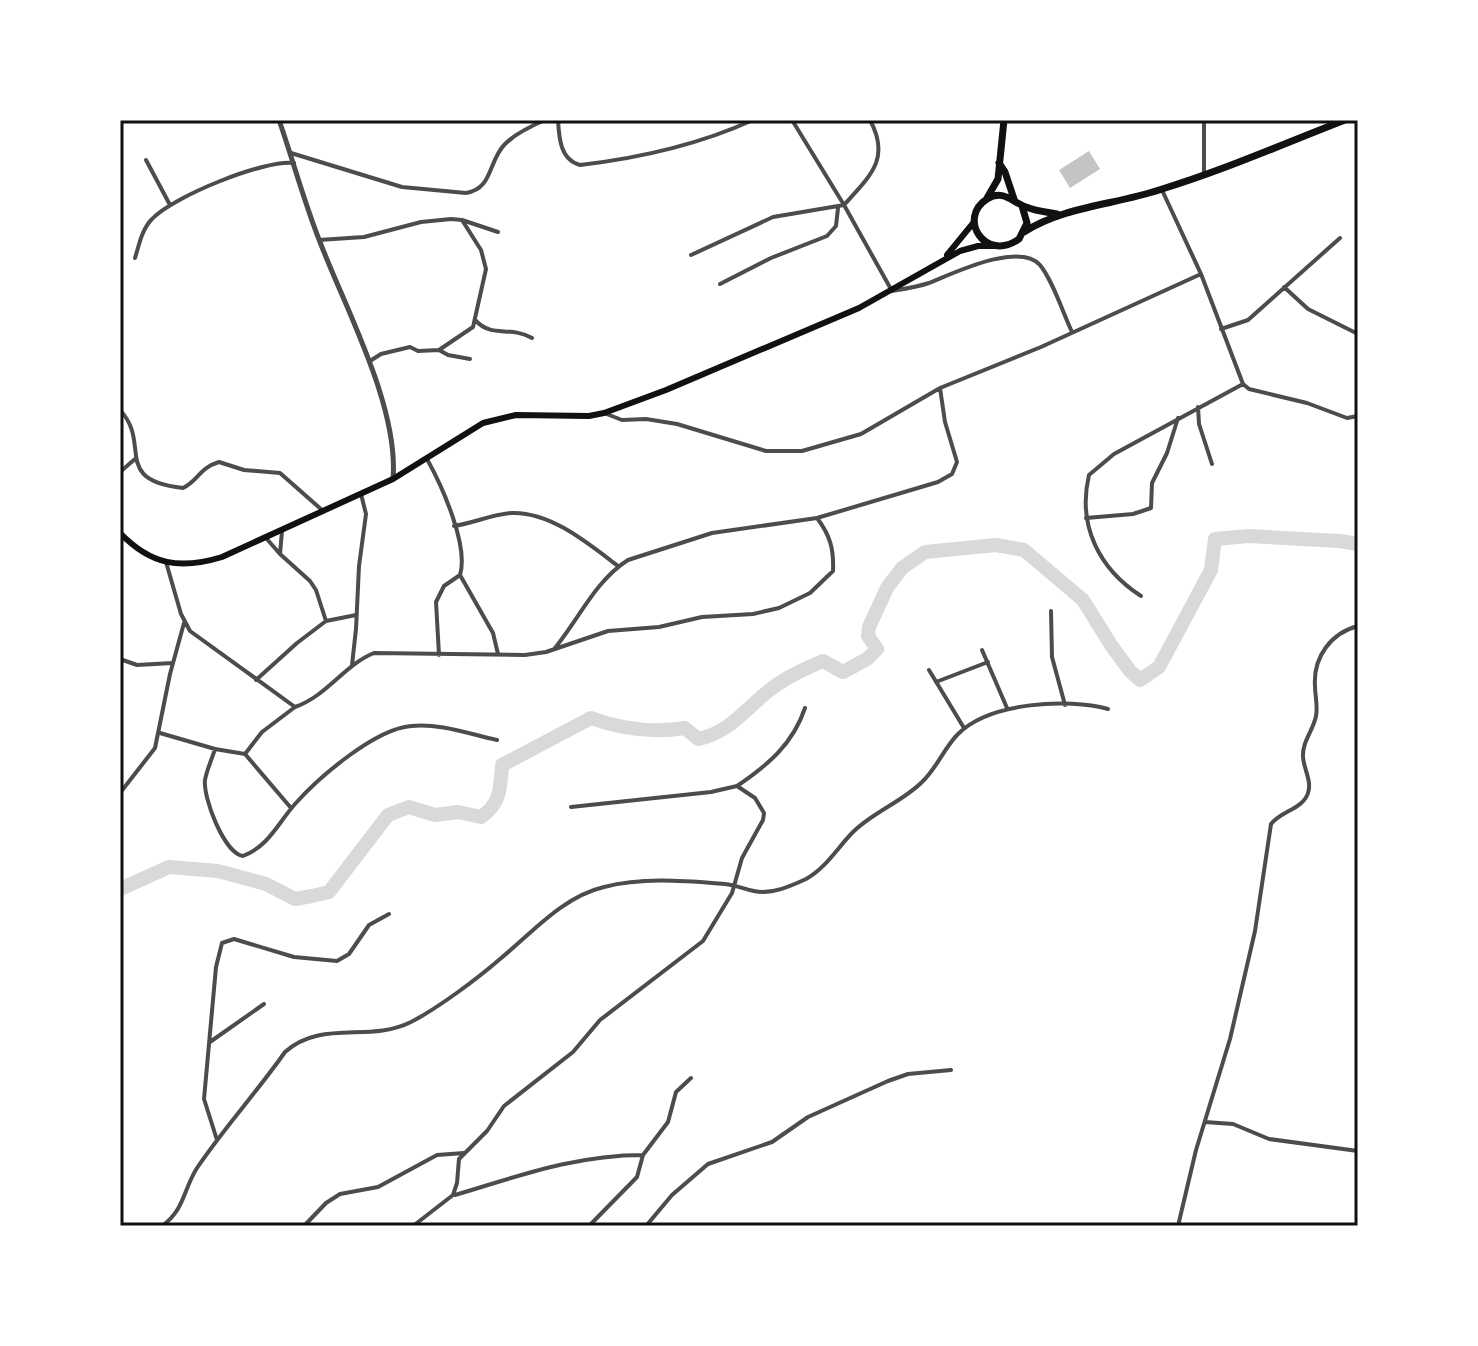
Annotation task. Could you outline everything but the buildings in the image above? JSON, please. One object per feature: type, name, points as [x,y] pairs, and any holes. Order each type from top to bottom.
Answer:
[{"type":"highway","points":[[1004,120],[998,179],[979,206],[974,222],[980,238],[994,246],[1012,245],[1024,232],[1059,214],[1162,190],[1345,120]]},
{"type":"highway","points":[[999,163],[1014,199]]},
{"type":"highway","points":[[985,200],[1005,195],[1014,199],[1026,214],[1024,232]]},
{"type":"highway","points":[[1022,206],[1059,214]]},
{"type":"main road","points":[[942,260],[974,222]]},
{"type":"main road","points":[[120,533],[147,555],[166,562],[187,565],[204,562],[282,531],[393,479],[495,418],[604,413],[859,308],[969,248],[994,246]]},
{"type":"street","points":[[279,120],[319,240],[388,420],[394,453],[393,479]]},
{"type":"street","points":[[291,153],[402,187],[476,192],[485,184],[505,144],[545,120]]},
{"type":"street","points":[[558,120],[559,139],[565,155],[572,163],[580,165],[667,151],[753,120]]},
{"type":"street","points":[[792,120],[892,291],[928,283],[971,265],[1017,257],[1031,258],[1040,265],[1072,332]]},
{"type":"street","points":[[691,255],[773,217],[844,205],[878,160],[881,148],[870,120]]},
{"type":"street","points":[[1204,120],[1204,174]]},
{"type":"street","points":[[146,160],[170,205]]},
{"type":"street","points":[[135,258],[149,222],[170,205],[263,165],[283,161],[294,163]]},
{"type":"street","points":[[1162,190],[1201,274],[1243,384],[1261,393],[1307,403],[1347,418],[1358,416]]},
{"type":"street","points":[[720,284],[771,258],[827,236],[836,226],[838,208]]},
{"type":"street","points":[[319,240],[364,237],[421,222],[462,220],[498,232]]},
{"type":"street","points":[[368,363],[381,354],[410,347],[418,351],[439,350],[473,327],[486,269],[485,259],[462,220]]},
{"type":"street","points":[[1221,329],[1248,320],[1340,238]]},
{"type":"street","points":[[604,413],[622,420],[646,419],[677,424],[749,446],[786,453],[802,451],[861,434],[940,388],[1201,274]]},
{"type":"street","points":[[1284,287],[1318,316],[1358,334]]},
{"type":"street","points":[[475,320],[489,330],[515,330],[532,338]]},
{"type":"street","points":[[439,350],[470,359]]},
{"type":"street","points":[[1141,596],[1124,585],[1097,550],[1085,518],[1089,475],[1114,454],[1243,384]]},
{"type":"street","points":[[553,650],[594,593],[618,566],[653,551],[712,533],[817,518],[938,482],[952,474],[957,462],[945,422],[940,388]]},
{"type":"street","points":[[1198,407],[1199,424],[1212,464]]},
{"type":"street","points":[[120,410],[132,429],[135,459],[140,470],[150,478],[183,488],[200,471],[219,462],[244,470],[280,473],[324,512]]},
{"type":"street","points":[[1085,518],[1149,510],[1152,483],[1167,453],[1178,418]]},
{"type":"street","points":[[120,472],[135,459]]},
{"type":"street","points":[[427,459],[443,490],[454,526],[462,562],[460,575],[493,633],[498,654]]},
{"type":"street","points":[[352,665],[366,514],[361,494]]},
{"type":"street","points":[[454,526],[499,515],[528,515],[567,531],[618,566]]},
{"type":"street","points":[[245,754],[262,732],[295,707],[312,699],[352,665],[374,653],[525,655],[553,650],[608,631],[659,627],[702,617],[753,614],[779,608],[810,593],[833,571],[834,554],[829,535],[817,518]]},
{"type":"street","points":[[280,554],[282,531]]},
{"type":"street","points":[[266,538],[310,581],[326,621]]},
{"type":"street","points":[[166,562],[184,623],[203,641],[295,707]]},
{"type":"street","points":[[439,655],[436,602],[444,586],[460,575]]},
{"type":"street","points":[[1051,611],[1052,657],[1065,705]]},
{"type":"street","points":[[256,680],[326,621],[356,615]]},
{"type":"street","points":[[120,793],[150,757],[160,733],[184,623]]},
{"type":"street","points":[[1178,1226],[1230,1039],[1255,931],[1271,824],[1303,803],[1310,788],[1303,748],[1317,715],[1315,687],[1318,665],[1335,636],[1358,626]]},
{"type":"street","points":[[982,650],[1007,708]]},
{"type":"street","points":[[120,659],[137,665],[173,663]]},
{"type":"street","points":[[936,682],[988,662]]},
{"type":"street","points":[[929,670],[964,728]]},
{"type":"street","points":[[162,1226],[180,1209],[195,1172],[217,1140],[296,1042],[310,1035],[383,1031],[414,1020],[499,960],[553,913],[588,892],[657,881],[733,885],[764,892],[808,878],[855,830],[921,784],[964,728],[1007,708],[1095,705],[1108,709]]},
{"type":"street","points":[[571,807],[711,792],[737,786],[783,749],[794,734],[805,708]]},
{"type":"street","points":[[215,749],[205,782],[206,793],[214,817],[234,853],[243,856],[258,848],[291,808],[355,753],[391,732],[408,726],[445,728],[497,740]]},
{"type":"street","points":[[160,733],[245,754],[291,808]]},
{"type":"street","points":[[453,1195],[457,1165],[504,1106],[573,1052],[600,1020],[695,950],[710,931],[732,893],[742,858],[763,820],[764,813],[755,798],[737,786]]},
{"type":"street","points":[[217,1140],[204,1099],[219,949],[226,941],[234,939],[294,957],[337,961],[349,954],[369,925],[389,914]]},
{"type":"street","points":[[208,1044],[264,1004]]},
{"type":"street","points":[[646,1226],[684,1183],[713,1161],[772,1142],[808,1117],[888,1081],[908,1074],[951,1070]]},
{"type":"street","points":[[589,1226],[637,1177],[643,1155],[668,1122],[676,1092],[691,1078]]},
{"type":"street","points":[[1205,1122],[1233,1124],[1269,1139],[1358,1151]]},
{"type":"street","points":[[304,1226],[326,1203],[340,1194],[378,1187],[437,1155],[464,1153]]},
{"type":"street","points":[[413,1226],[453,1195],[572,1160],[608,1155],[643,1155]]},
{"type":"waterway","points":[[120,889],[169,867],[218,871],[266,884],[295,899],[329,892],[388,815],[409,807],[435,815],[458,812],[481,817],[496,801],[502,765],[591,718],[637,729],[685,728],[698,739],[709,736],[729,725],[777,685],[803,670],[823,661],[843,672],[867,659],[877,649],[868,636],[869,627],[887,588],[902,568],[925,552],[996,545],[1024,550],[1083,600],[1111,645],[1140,680],[1159,667],[1211,570],[1215,539],[1249,536],[1358,544]]}]
